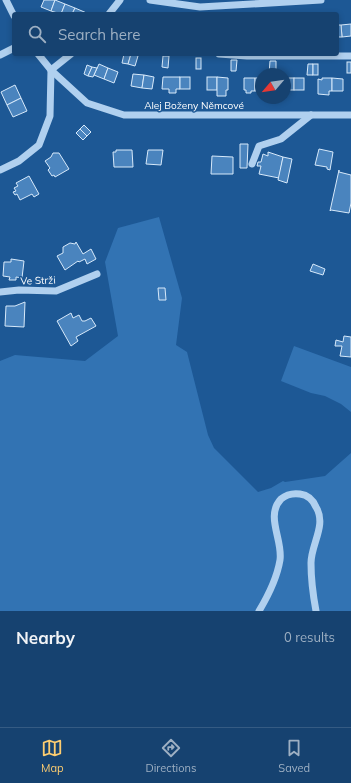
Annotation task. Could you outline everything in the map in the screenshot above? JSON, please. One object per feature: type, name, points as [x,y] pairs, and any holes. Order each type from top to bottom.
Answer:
[{"type":"street","points":[[6,0],[12,12]]},
{"type":"street","points":[[111,12],[120,0]]},
{"type":"street","points":[[150,0],[200,6],[321,0]]},
{"type":"street","points":[[0,55],[12,49]]},
{"type":"street","name":"Alej Boženy Němcové","points":[[40,56],[51,70],[86,103],[124,115],[351,115]]},
{"type":"street","points":[[0,170],[19,161],[39,145],[50,116],[51,70],[68,56]]},
{"type":"street","points":[[247,56],[351,56]]},
{"type":"street","points":[[252,164],[259,146],[281,138],[312,115]]},
{"type":"street","name":"Ve Strži","points":[[0,292],[19,290],[56,291],[97,274]]},
{"type":"street","points":[[259,611],[265,600],[280,559],[279,539],[274,522],[276,505],[284,497],[292,493],[304,494],[309,497],[321,518],[311,561],[316,611]]},
{"type":"shaded area","points":[[159,217],[182,298],[176,345],[187,352],[208,435],[214,448],[258,492],[271,488],[283,481],[285,482],[325,476],[351,453],[351,611],[0,611],[0,361],[15,355],[85,361],[118,336],[105,262],[118,228]]},
{"type":"shaded area","points":[[294,346],[351,367],[351,412],[341,404],[325,396],[311,393],[281,381]]},
{"type":"building","points":[[44,0],[55,0],[51,11],[41,7]]},
{"type":"building","points":[[55,0],[65,4],[62,12],[51,11]]},
{"type":"building","points":[[65,4],[75,8],[73,12],[62,12]]},
{"type":"building","points":[[75,8],[84,12],[73,12]]},
{"type":"building","points":[[351,24],[351,36],[342,37],[341,25]]},
{"type":"building","points":[[339,25],[341,25],[342,37],[339,37]]},
{"type":"building","points":[[124,56],[130,56],[128,64],[122,63]]},
{"type":"building","points":[[130,56],[138,56],[135,66],[128,64]]},
{"type":"building","points":[[163,56],[169,56],[168,68],[162,67]]},
{"type":"building","points":[[196,58],[201,58],[201,69],[196,69]]},
{"type":"building","points":[[231,60],[237,60],[236,71],[231,71]]},
{"type":"building","points":[[270,61],[276,61],[276,68],[269,68]]},
{"type":"building","points":[[347,62],[351,62],[351,73],[347,73]]},
{"type":"building","points":[[99,64],[108,68],[104,79],[94,75]]},
{"type":"building","points":[[308,64],[313,64],[313,75],[307,75]]},
{"type":"building","points":[[313,64],[318,64],[318,75],[313,75]]},
{"type":"building","points":[[87,65],[92,67],[88,76],[84,74]]},
{"type":"building","points":[[92,67],[97,68],[93,77],[88,76]]},
{"type":"building","points":[[108,68],[118,72],[114,83],[104,79]]},
{"type":"building","points":[[133,74],[144,75],[142,88],[131,86]]},
{"type":"building","points":[[144,75],[154,77],[152,89],[142,88]]},
{"type":"building","points":[[163,77],[180,77],[180,89],[176,89],[176,93],[169,93],[169,89],[162,89]]},
{"type":"building","points":[[180,77],[190,77],[190,89],[180,89]]},
{"type":"building","points":[[207,77],[217,77],[217,90],[207,90]]},
{"type":"building","points":[[217,77],[228,78],[228,90],[226,90],[226,96],[217,96]]},
{"type":"building","points":[[244,78],[255,78],[255,91],[246,93],[246,90],[244,90]]},
{"type":"building","points":[[291,78],[294,78],[294,90],[291,90]]},
{"type":"building","points":[[294,78],[304,78],[304,90],[294,90]]},
{"type":"building","points":[[322,78],[332,78],[332,91],[329,91],[329,95],[318,94],[318,79],[322,80]]},
{"type":"building","points":[[332,78],[343,79],[343,91],[332,91]]},
{"type":"building","points":[[15,85],[21,98],[7,105],[1,92]]},
{"type":"building","points":[[21,98],[27,111],[13,117],[7,105]]},
{"type":"building","points":[[84,125],[91,132],[87,136],[80,129]]},
{"type":"building","points":[[80,129],[87,136],[83,140],[76,133]]},
{"type":"building","points":[[240,144],[248,144],[247,168],[240,168]]},
{"type":"building","points":[[319,149],[333,152],[330,170],[327,169],[327,167],[315,165]]},
{"type":"building","points":[[116,150],[132,150],[133,167],[114,167],[113,152],[116,152]]},
{"type":"building","points":[[148,150],[163,150],[161,165],[146,164]]},
{"type":"building","points":[[268,152],[283,157],[279,178],[259,174],[261,166],[257,166],[258,162],[261,162],[263,154],[268,156]]},
{"type":"building","points":[[53,153],[59,153],[69,169],[55,177],[54,175],[52,176],[48,170],[50,168],[45,161],[51,157]]},
{"type":"building","points":[[212,156],[233,157],[233,174],[211,174]]},
{"type":"building","points":[[283,157],[292,159],[287,183],[278,180]]},
{"type":"building","points":[[339,170],[339,172],[351,175],[351,203],[349,213],[330,211]]},
{"type":"building","points":[[29,176],[39,194],[34,197],[32,194],[20,200],[17,194],[15,195],[13,192],[16,191],[14,188],[18,186],[16,183]]},
{"type":"building","points":[[76,242],[83,254],[91,249],[96,259],[87,264],[85,259],[79,262],[78,261],[65,270],[57,256],[63,253],[63,247],[70,243],[75,244]]},
{"type":"building","points":[[11,259],[24,261],[22,278],[16,277],[16,280],[9,280],[10,277],[3,276],[4,262],[11,262]]},
{"type":"building","points":[[313,264],[325,269],[323,275],[310,271]]},
{"type":"building","points":[[158,288],[165,288],[166,300],[159,300]]},
{"type":"building","points":[[25,302],[24,327],[5,326],[6,306],[15,306]]},
{"type":"building","points":[[71,313],[73,318],[79,315],[82,321],[91,318],[96,326],[76,337],[78,341],[71,346],[57,321]]},
{"type":"building","points":[[344,336],[351,337],[351,357],[340,356],[342,346],[335,346],[336,340],[343,342]]}]
